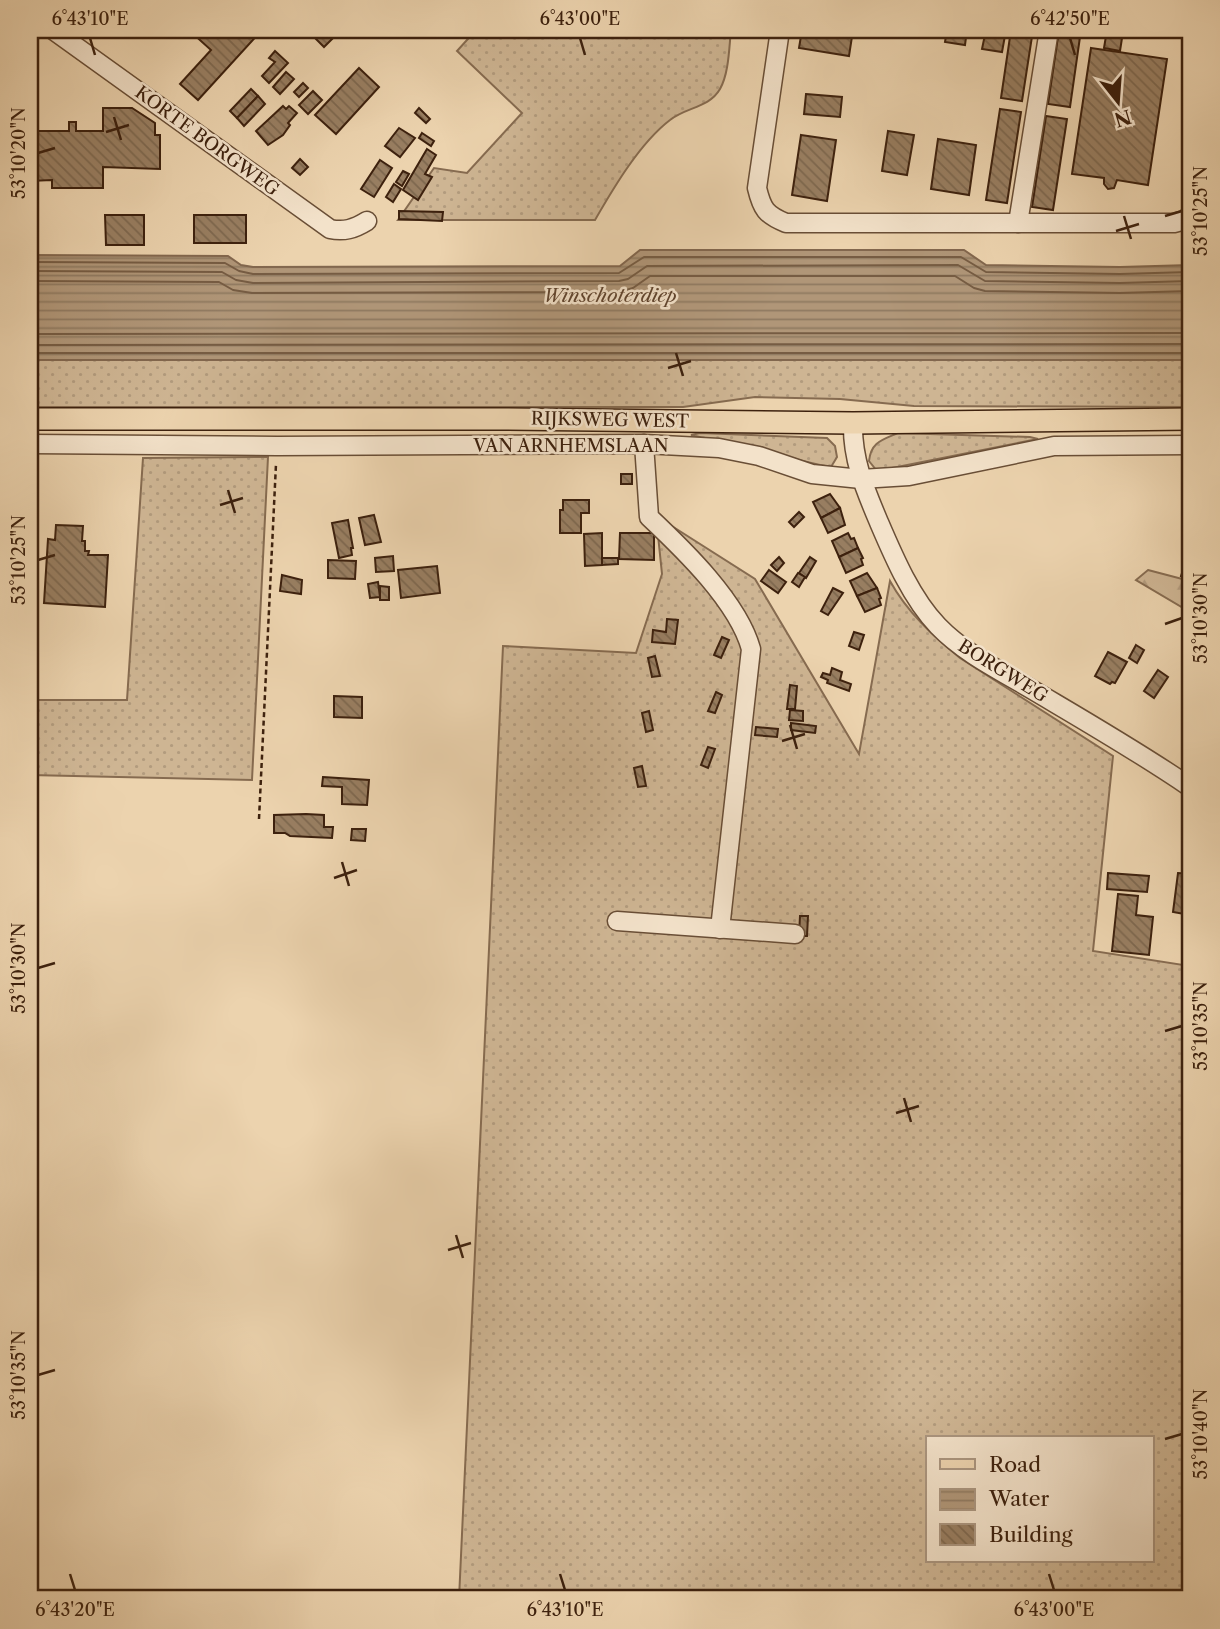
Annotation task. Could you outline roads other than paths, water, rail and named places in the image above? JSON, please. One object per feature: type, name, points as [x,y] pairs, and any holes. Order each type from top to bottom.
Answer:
[{"type":"main road","name":"RIJKSWEG WEST","points":[[30,419],[504,419],[853,423],[1190,419]]},
{"type":"street","name":"KORTE BORGWEG","points":[[53,30],[330,229],[341,231],[358,227],[367,221]]},
{"type":"street","points":[[780,30],[757,188],[761,204],[770,217],[786,223],[1174,223],[1185,220],[1190,215]]},
{"type":"street","points":[[1018,223],[1049,30]]},
{"type":"street","name":"BORGWEG","points":[[853,423],[852,444],[861,479],[896,558],[928,615],[939,627],[969,652],[1148,758],[1190,787]]},
{"type":"street","name":"VAN ARNHEMSLAAN","points":[[30,444],[644,444],[719,448],[760,456],[812,474],[861,479]]},
{"type":"street","points":[[644,444],[649,517],[695,560],[746,631],[751,649],[720,929]]},
{"type":"street","points":[[861,479],[909,476],[1054,446],[1190,445]]},
{"type":"street","points":[[617,921],[795,934]]},
{"type":"water","name":"Winschoterdiep","points":[[640,250],[964,250],[986,265],[1190,265],[1190,360],[30,360],[30,255],[228,256],[241,265],[253,267],[620,266]]}]
